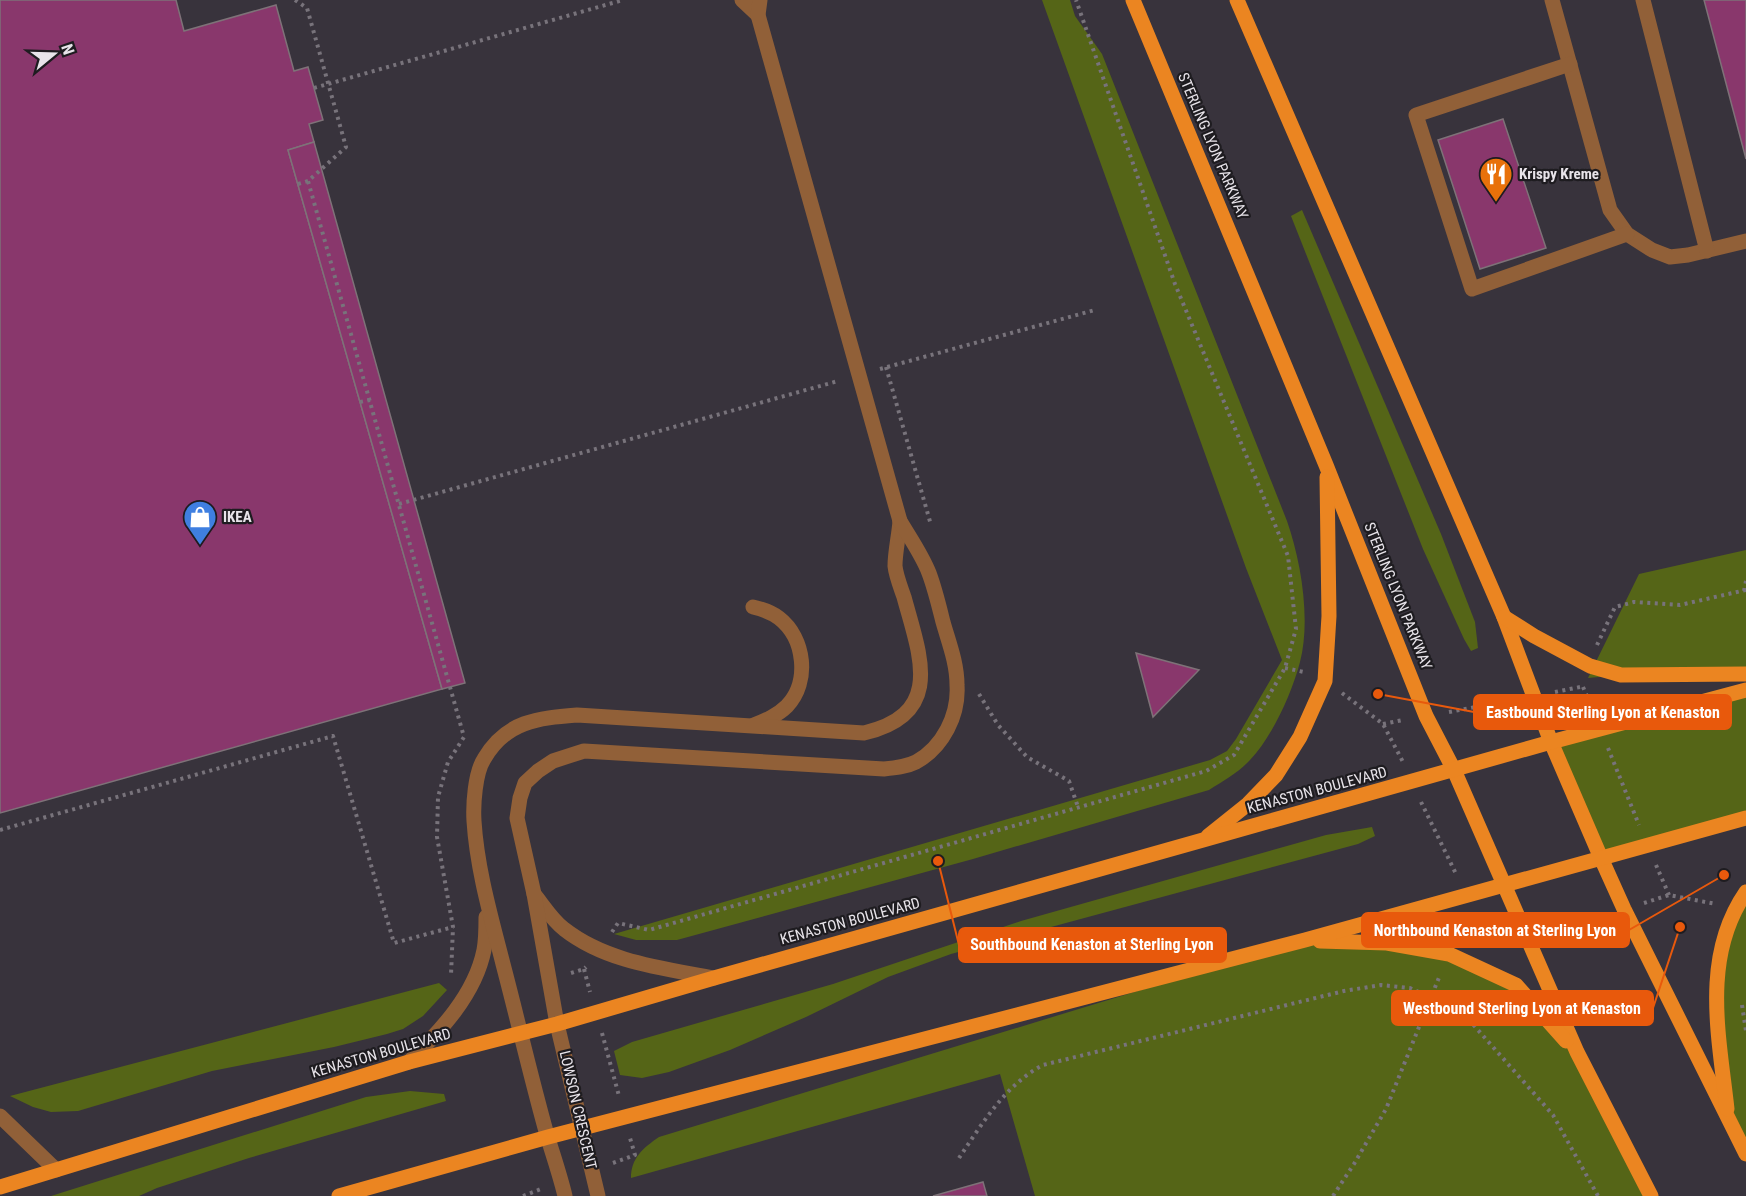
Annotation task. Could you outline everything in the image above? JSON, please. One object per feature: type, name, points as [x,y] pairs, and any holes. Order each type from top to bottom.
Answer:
[{"type":"main road","name":"STERLING LYON PARKWAY","points":[[1133,0],[1326,465],[1426,716],[1454,770],[1576,1052],[1651,1196]]},
{"type":"main road","points":[[1237,0],[1504,617],[1551,742],[1601,858],[1746,1154]]},
{"type":"main road","points":[[1203,840],[1248,804],[1276,775],[1300,737],[1325,681],[1329,616],[1326,465]]},
{"type":"main road","points":[[1504,617],[1590,666],[1621,675],[1746,674]]},
{"type":"main road","name":"KENASTON BOULEVARD","points":[[0,1187],[410,1062],[557,1024],[1551,742],[1746,690]]},
{"type":"main road","points":[[339,1196],[548,1137],[1305,940],[1746,818]]},
{"type":"main road","points":[[1728,1121],[1716,1007],[1718,961],[1736,907],[1746,892]]},
{"type":"main road","points":[[1305,940],[1387,943],[1449,954],[1516,985],[1576,1052]]},
{"type":"street","points":[[565,1196],[520,1033],[488,902],[474,820],[475,789],[483,760],[499,740],[518,726],[538,718],[577,715],[864,734],[881,729],[907,712],[916,700],[921,681],[921,658],[895,567],[900,521],[759,8],[742,0]]},
{"type":"street","points":[[1552,0],[1610,210],[1627,234],[1652,250],[1670,257],[1746,241]]},
{"type":"street","points":[[1643,0],[1707,251]]},
{"type":"street","points":[[1569,64],[1416,115],[1472,289],[1627,234]]},
{"type":"street","name":"LOWSON CRESCENT","points":[[598,1196],[557,1024],[534,894],[517,818],[525,783],[553,761],[584,751],[884,769],[916,762],[942,738],[951,723],[956,706],[957,685],[955,662],[929,572],[900,521]]},
{"type":"street","points":[[751,726],[766,720],[788,704],[795,694],[802,666],[801,652],[788,626],[766,610],[753,607]]},
{"type":"street","points":[[534,894],[562,928],[598,951],[655,967],[714,978]]},
{"type":"street","points":[[410,1062],[444,1027],[470,988],[484,951],[488,902]]},
{"type":"street","points":[[0,1116],[56,1170]]},
{"type":"path","points":[[295,0],[307,8],[346,147],[308,181],[298,184]]},
{"type":"path","points":[[314,88],[623,0]]},
{"type":"path","points":[[584,969],[618,924],[649,930],[1206,771],[1234,755],[1285,668],[1296,629],[1288,556],[1175,284],[1076,0]]},
{"type":"path","points":[[308,181],[464,737],[448,762],[438,797],[437,837],[453,927],[450,974]]},
{"type":"path","points":[[399,504],[1095,310]]},
{"type":"path","points":[[360,402],[370,400]]},
{"type":"path","points":[[1590,666],[1599,640],[1615,607],[1634,602],[1680,605],[1745,591],[1746,581]]},
{"type":"path","points":[[1484,928],[1466,896],[1383,724],[1583,686],[1668,895]]},
{"type":"path","points":[[0,830],[333,736],[394,943],[453,927]]},
{"type":"path","points":[[959,1158],[991,1110],[1012,1088],[1043,1065],[1296,1002],[1362,988],[1393,985],[1410,988],[1462,1013],[1553,1115],[1598,1196]]},
{"type":"path","points":[[1333,1196],[1386,1109],[1429,999]]},
{"type":"green space","points":[[1042,0],[1070,0],[1075,16],[1102,54],[1287,521],[1300,572],[1305,628],[1300,662],[1286,701],[1266,739],[1250,760],[1209,790],[973,859],[677,940],[636,940],[614,934],[1210,760],[1227,751],[1236,739],[1282,660],[1246,568]]},
{"type":"green space","points":[[1302,210],[1441,534],[1475,622],[1478,648],[1471,651],[1423,549],[1291,216]]},
{"type":"green space","points":[[1746,550],[1746,674],[1621,675],[1588,678],[1639,574]]},
{"type":"green space","points":[[1746,690],[1746,818],[1601,858],[1551,742]]},
{"type":"green space","points":[[1372,827],[1375,836],[1358,844],[951,954],[888,977],[806,1017],[730,1050],[669,1072],[642,1078],[620,1075],[614,1051],[632,1042],[833,984],[1021,921],[1326,835]]},
{"type":"green space","points":[[1746,899],[1746,1154],[1728,1121],[1718,961]]},
{"type":"green space","points":[[1305,940],[1449,954],[1516,985],[1577,1052],[1651,1196],[1035,1196],[1000,1074],[631,1178],[633,1165],[639,1154],[659,1137]]},
{"type":"green space","points":[[439,983],[447,990],[423,1016],[403,1029],[387,1034],[212,1071],[78,1111],[51,1112],[33,1107],[10,1096]]},
{"type":"green space","points":[[410,1091],[444,1094],[446,1101],[249,1158],[139,1196],[51,1196],[366,1097]]},
{"type":"building","name":"IKEA","points":[[0,0],[176,0],[184,31],[276,5],[294,71],[308,67],[323,120],[309,124],[314,142],[288,150],[442,689],[0,813]]},
{"type":"building","points":[[1704,0],[1746,0],[1746,159],[1713,34]]},
{"type":"building","points":[[1503,119],[1546,248],[1480,269],[1438,140]]},
{"type":"building","points":[[314,142],[465,683],[442,689],[288,150]]},
{"type":"building","points":[[1136,653],[1199,670],[1153,717]]},
{"type":"building","points":[[983,1182],[987,1196],[933,1196]]},
{"type":"place","name":"Krispy Kreme","points":[[1496,203]]},
{"type":"place","name":"IKEA","points":[[200,546]]},
{"type":"place","name":"Eastbound Sterling Lyon at Kenaston","points":[[1378,694]]},
{"type":"place","name":"Southbound Kenaston at Sterling Lyon","points":[[938,861]]},
{"type":"place","name":"Northbound Kenaston at Sterling Lyon","points":[[1724,875]]},
{"type":"place","name":"Westbound Sterling Lyon at Kenaston","points":[[1680,927]]}]
